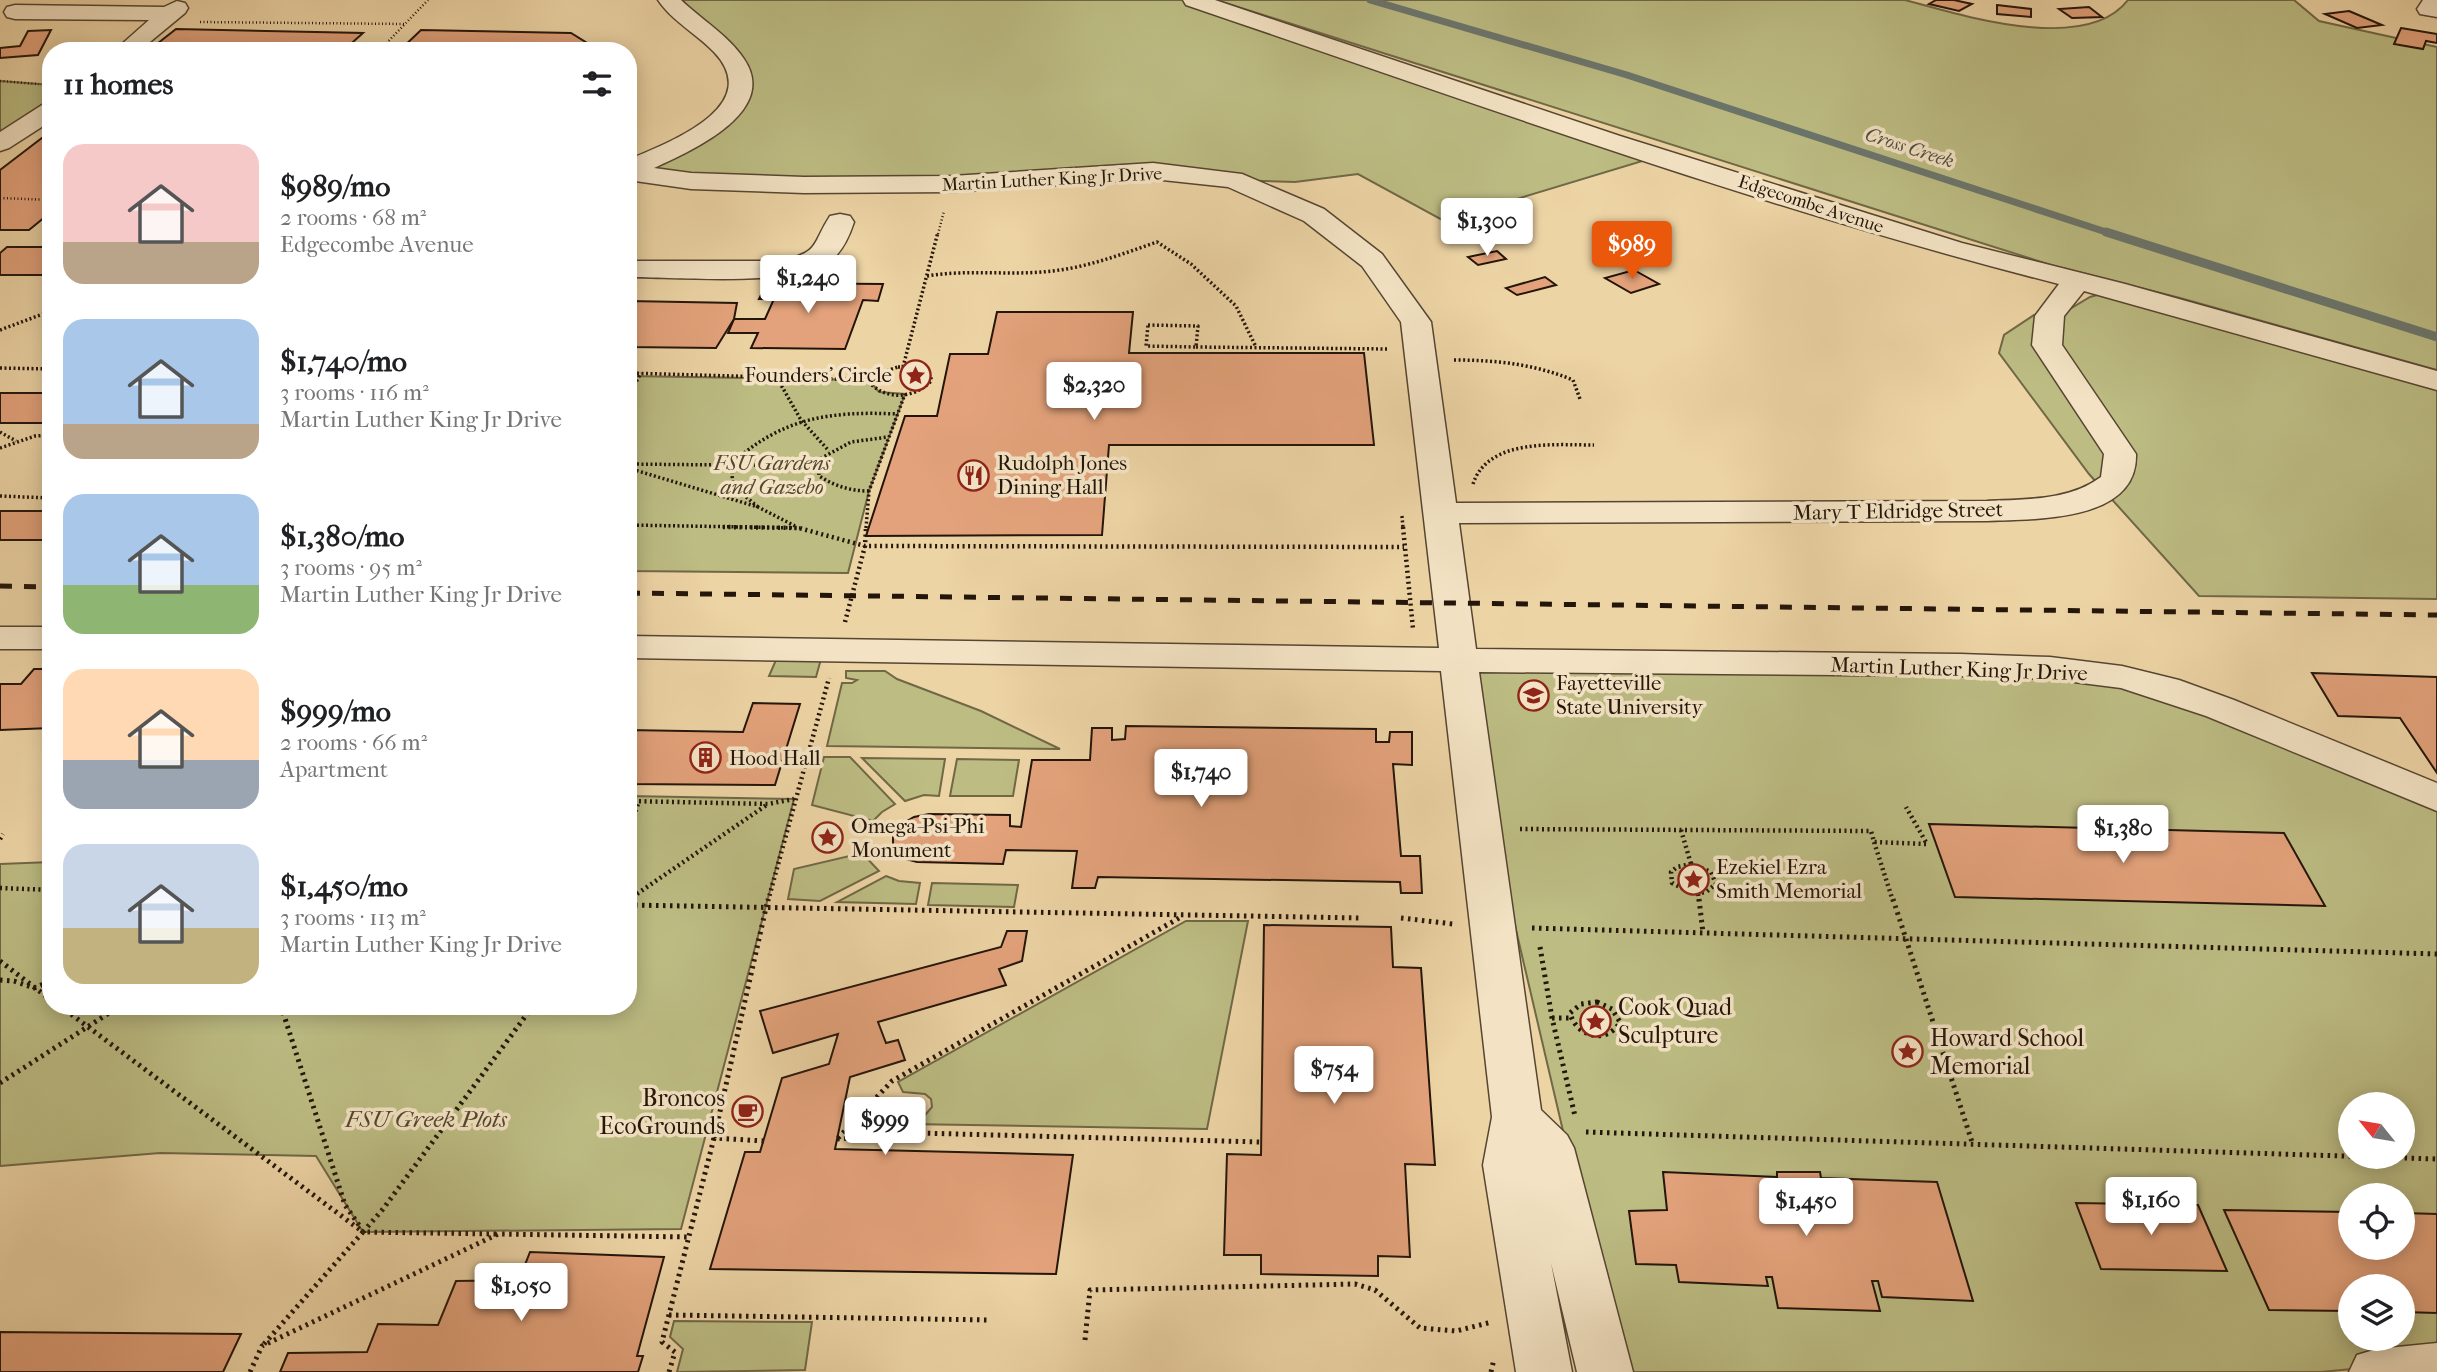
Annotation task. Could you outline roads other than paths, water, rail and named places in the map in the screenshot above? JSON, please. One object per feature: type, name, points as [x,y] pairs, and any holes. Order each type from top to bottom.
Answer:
[{"type":"street","points":[[136,42],[187,0]]},
{"type":"street","points":[[637,167],[699,136],[724,118],[742,90],[742,78],[729,56],[669,0]]},
{"type":"street","name":"Edgecombe Avenue","points":[[1194,0],[1623,145],[1952,249],[2437,381]]},
{"type":"street","points":[[2434,0],[2428,9],[2437,10]]},
{"type":"street","points":[[15,12],[169,14]]},
{"type":"street","points":[[0,143],[42,116]]},
{"type":"street","name":"Martin Luther King Jr Drive","points":[[637,172],[691,181],[804,185],[952,184],[1153,172],[1233,180],[1314,215],[1372,260],[1416,322],[1517,1117],[1508,1165],[1544,1372]]},
{"type":"street","points":[[637,269],[780,268],[801,264],[825,254],[835,239],[840,222]]},
{"type":"street","name":"Mary T Eldridge Street","points":[[1438,506],[1987,511],[2038,508],[2095,496],[2113,484],[2120,470],[2120,454],[2047,345],[2045,331],[2048,317],[2077,281]]},
{"type":"street","points":[[0,638],[42,639]]},
{"type":"street","name":"Martin Luther King Jr Drive","points":[[637,647],[1458,660],[1960,664],[2081,671],[2143,682],[2220,708],[2437,798]]},
{"type":"street","points":[[1517,1117],[1549,1148],[1605,1372]]},
{"type":"street","points":[[2377,1372],[2437,1366]]},
{"type":"waterway","name":"Cross Creek","points":[[1370,0],[1627,75],[2112,234]]},
{"type":"waterway","name":"Cross Creek","points":[[2106,232],[2437,337]]},
{"type":"railway","points":[[0,586],[42,587]]},
{"type":"railway","points":[[637,593],[2437,615]]},
{"type":"place","name":"Founders' Circle","points":[[915,375]]},
{"type":"place","name":"Rudolph Jones Dining Hall","points":[[974,475]]},
{"type":"place","name":"Fayetteville State University","points":[[1533,695]]},
{"type":"place","name":"Hood Hall","points":[[706,758]]},
{"type":"place","name":"Omega-Psi-Phi Monument","points":[[828,838]]},
{"type":"place","name":"Ezekiel Ezra Smith Memorial","points":[[1693,879]]},
{"type":"place","name":"Cook Quad Sculpture","points":[[1595,1021]]},
{"type":"place","name":"Howard School Memorial","points":[[1907,1052]]},
{"type":"place","name":"Broncos EcoGrounds","points":[[748,1112]]},
{"type":"park label","name":"FSU Gardens and Gazebo","points":[[772,475]]},
{"type":"park label","name":"FSU Greek Plots","points":[[426,1119]]}]
